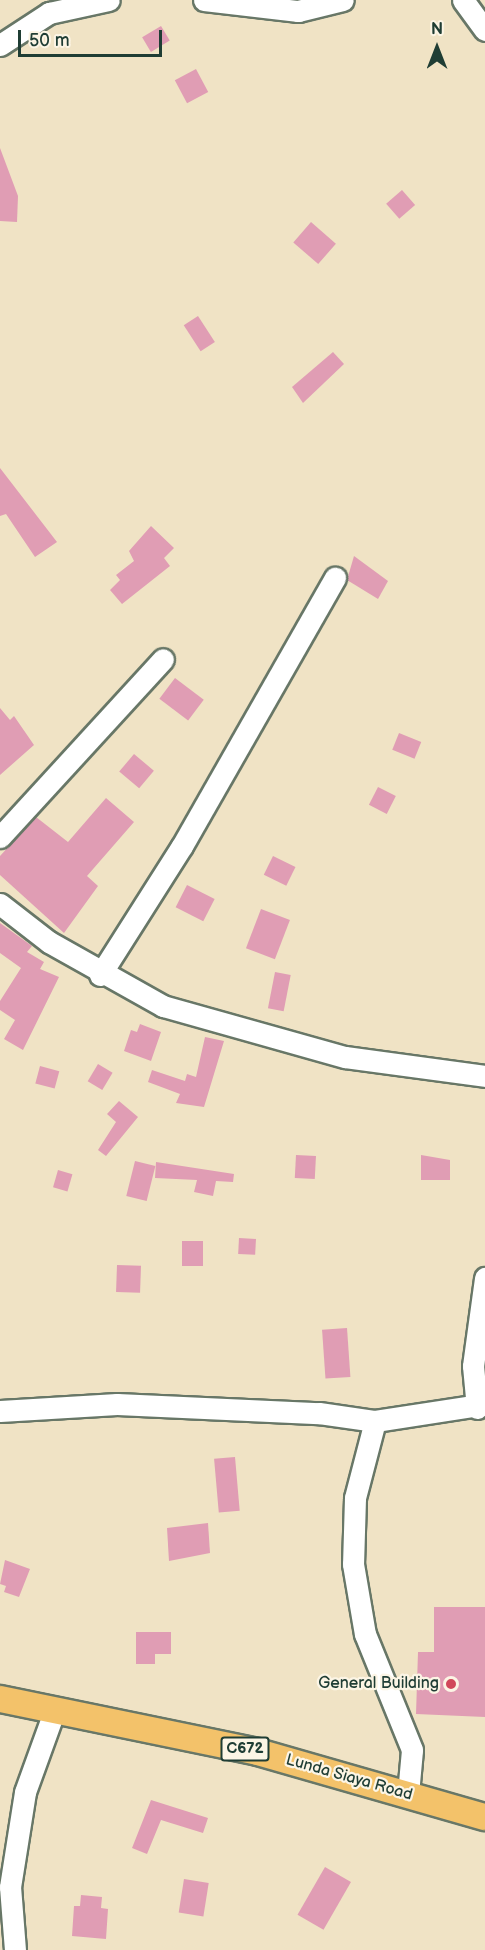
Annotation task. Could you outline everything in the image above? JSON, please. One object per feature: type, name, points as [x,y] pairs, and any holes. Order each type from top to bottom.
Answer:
[{"type":"main road","name":"Lunda Siaya Road","points":[[0,1699],[258,1752],[485,1817]]},
{"type":"street","points":[[0,45],[49,13],[109,0]]},
{"type":"street","points":[[204,0],[298,11],[344,0]]},
{"type":"street","points":[[463,0],[485,30]]},
{"type":"street","points":[[100,975],[182,846],[336,578]]},
{"type":"street","points":[[0,837],[163,659]]},
{"type":"street","points":[[0,904],[100,975],[163,1006],[249,1033],[345,1057],[485,1076]]},
{"type":"street","points":[[0,1411],[128,1404],[319,1413],[375,1421],[481,1406],[473,1366],[485,1278]]},
{"type":"street","points":[[375,1421],[355,1498],[353,1564],[365,1634],[412,1750],[408,1794]]},
{"type":"street","points":[[15,1950],[10,1887],[25,1792],[55,1709]]},
{"type":"building","points":[[161,26],[170,41],[151,52],[142,37]]},
{"type":"building","points":[[196,69],[208,92],[187,103],[175,80]]},
{"type":"building","points":[[0,148],[18,196],[17,222],[0,221]]},
{"type":"building","points":[[402,190],[415,205],[399,219],[386,204]]},
{"type":"building","points":[[311,222],[336,244],[318,264],[293,242]]},
{"type":"building","points":[[198,316],[215,342],[201,351],[184,325]]},
{"type":"building","points":[[333,352],[344,364],[303,403],[292,387]]},
{"type":"building","points":[[0,468],[57,542],[35,557],[6,514],[0,516]]},
{"type":"building","points":[[151,526],[174,548],[164,558],[170,566],[122,604],[110,590],[120,580],[116,575],[134,561],[129,551]]},
{"type":"building","points":[[354,556],[388,581],[378,599],[347,580]]},
{"type":"building","points":[[175,678],[204,700],[188,720],[159,699]]},
{"type":"building","points":[[0,708],[10,720],[14,716],[34,745],[0,775]]},
{"type":"building","points":[[399,733],[421,742],[415,759],[392,750]]},
{"type":"building","points":[[134,754],[154,771],[139,788],[119,772]]},
{"type":"building","points":[[378,787],[396,796],[387,814],[369,805]]},
{"type":"building","points":[[106,798],[134,822],[87,876],[98,886],[64,933],[0,875],[0,856],[36,817],[68,842]]},
{"type":"building","points":[[273,856],[295,867],[286,886],[264,875]]},
{"type":"building","points":[[187,885],[215,899],[203,921],[176,907]]},
{"type":"building","points":[[261,909],[290,920],[275,959],[246,948]]},
{"type":"building","points":[[0,923],[32,946],[27,952],[44,962],[40,969],[59,977],[23,1050],[4,1039],[15,1020],[0,1010],[0,1001],[21,968],[0,953]]},
{"type":"building","points":[[275,972],[291,975],[284,1011],[268,1008]]},
{"type":"building","points":[[140,1024],[161,1032],[151,1061],[124,1051],[131,1030],[137,1032]]},
{"type":"building","points":[[205,1037],[224,1041],[204,1107],[176,1103],[180,1094],[148,1082],[152,1070],[185,1081],[187,1074],[196,1077]]},
{"type":"building","points":[[98,1064],[113,1073],[102,1090],[88,1081]]},
{"type":"building","points":[[40,1066],[59,1071],[55,1089],[35,1083]]},
{"type":"building","points":[[119,1101],[138,1117],[106,1156],[98,1150],[116,1122],[107,1114]]},
{"type":"building","points":[[296,1155],[316,1156],[315,1179],[295,1178]]},
{"type":"building","points":[[421,1155],[450,1160],[450,1180],[421,1180]]},
{"type":"building","points":[[135,1161],[155,1166],[147,1201],[126,1196]]},
{"type":"building","points":[[156,1162],[234,1174],[233,1182],[216,1181],[213,1196],[194,1192],[197,1180],[155,1178]]},
{"type":"building","points":[[58,1170],[72,1174],[67,1191],[53,1187]]},
{"type":"building","points":[[239,1238],[256,1239],[255,1255],[238,1254]]},
{"type":"building","points":[[182,1241],[203,1241],[203,1266],[182,1266]]},
{"type":"building","points":[[117,1265],[141,1266],[140,1293],[116,1292]]},
{"type":"building","points":[[347,1328],[350,1377],[325,1379],[322,1330]]},
{"type":"building","points":[[235,1457],[240,1511],[219,1513],[214,1459]]},
{"type":"building","points":[[208,1523],[210,1553],[169,1561],[167,1528]]},
{"type":"building","points":[[5,1560],[30,1569],[19,1597],[4,1592],[6,1586],[0,1584]]},
{"type":"building","name":"General Building","points":[[434,1607],[485,1607],[485,1717],[416,1714],[418,1652],[434,1652]]},
{"type":"building","points":[[136,1632],[171,1632],[171,1654],[155,1654],[155,1664],[136,1664]]},
{"type":"building","points":[[151,1800],[208,1818],[203,1833],[161,1820],[147,1854],[132,1848]]},
{"type":"building","points":[[325,1867],[351,1882],[323,1930],[298,1915]]},
{"type":"building","points":[[184,1879],[209,1883],[203,1916],[179,1913]]},
{"type":"building","points":[[81,1895],[102,1897],[101,1908],[108,1909],[106,1939],[72,1936],[74,1906],[80,1906]]},
{"type":"place","name":"General Building","points":[[451,1684]]}]
